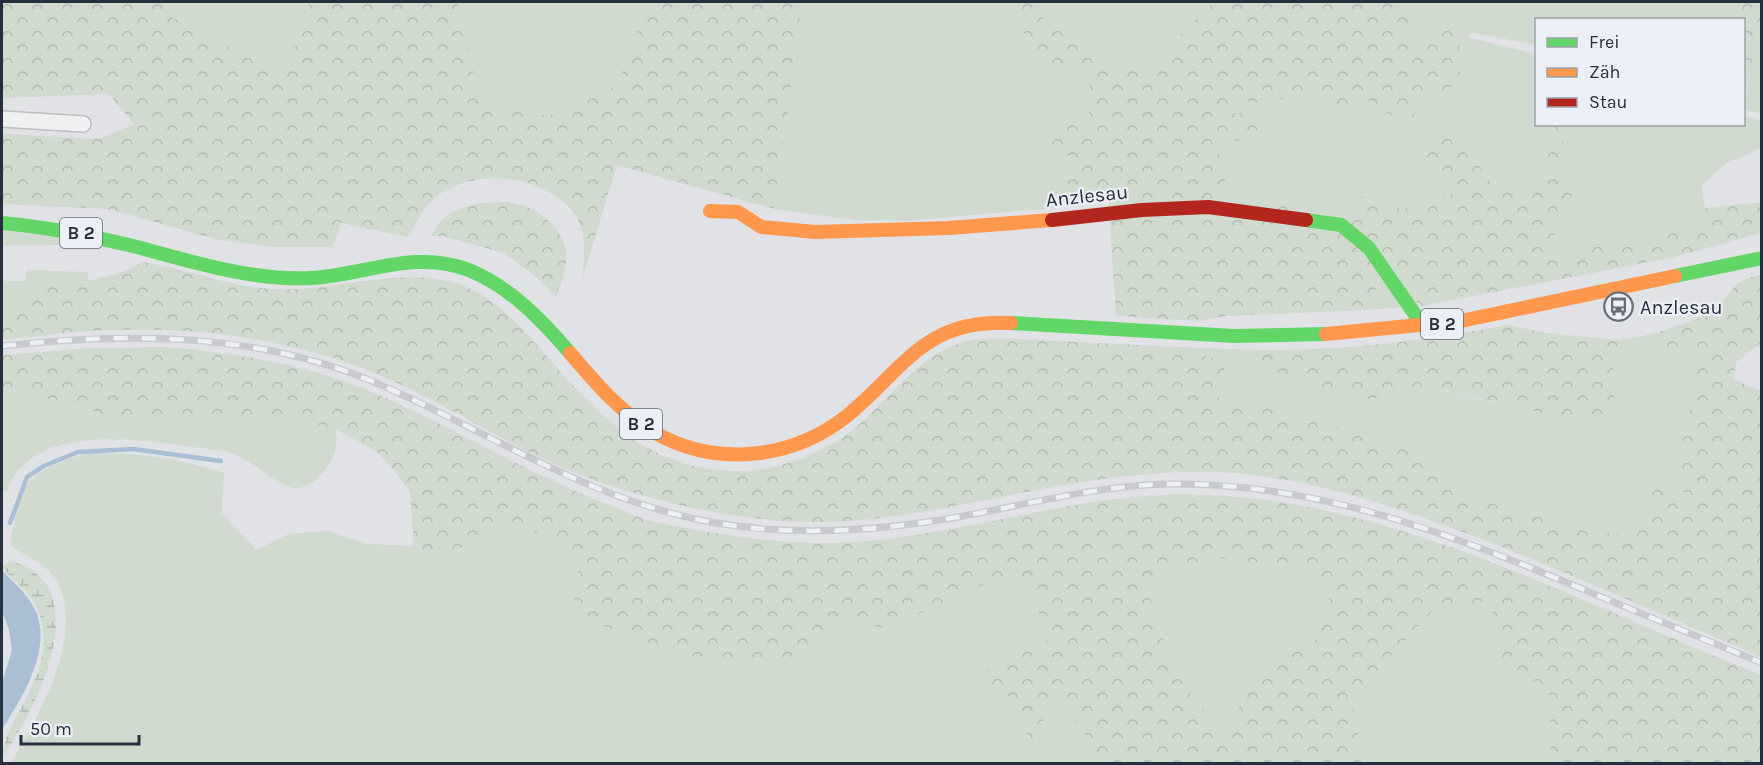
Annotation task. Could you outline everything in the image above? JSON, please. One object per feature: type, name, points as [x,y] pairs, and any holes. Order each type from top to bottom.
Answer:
[{"type":"main road","name":"Anzlesau","points":[[710,211],[721,209],[750,215],[761,227],[815,232],[949,228],[1065,219],[1142,210],[1208,207],[1341,225],[1369,248],[1423,326]]},
{"type":"main road","name":"B 2","points":[[2,224],[34,225],[105,237],[158,253],[271,277],[320,277],[412,262],[442,264],[469,270],[524,304],[618,407],[648,429],[711,454],[766,453],[798,446],[822,434],[864,401],[911,352],[934,337],[963,327],[998,322],[1179,333],[1279,336],[1336,334],[1423,326],[1500,314],[1761,258]]},
{"type":"street","points":[[2,119],[83,124]]},
{"type":"green space","points":[[2,2],[175,2],[171,17],[285,75],[310,2],[458,2],[481,106],[547,116],[617,85],[649,2],[802,2],[774,209],[617,165],[582,280],[583,237],[574,213],[546,190],[509,179],[470,181],[437,196],[407,237],[341,223],[333,247],[272,247],[215,239],[108,209],[2,204],[2,134],[99,139],[134,124],[109,94],[2,98]]},
{"type":"green space","points":[[175,2],[310,2],[285,75],[171,17]]},
{"type":"green space","points":[[458,2],[649,2],[617,85],[547,116],[481,106]]},
{"type":"green space","points":[[802,2],[1007,2],[1021,11],[1027,56],[1072,64],[1086,75],[1089,86],[1088,121],[1050,128],[1045,151],[1072,156],[1053,208],[907,221],[854,220],[774,209]]},
{"type":"green space","points":[[1007,2],[1042,2],[1043,21],[1066,30],[1085,51],[1109,65],[1157,64],[1184,31],[1214,2],[1396,2],[1415,22],[1409,34],[1435,44],[1442,20],[1473,28],[1473,33],[1459,42],[1462,70],[1446,94],[1419,100],[1413,118],[1404,121],[1384,111],[1370,100],[1344,112],[1314,94],[1259,103],[1233,98],[1231,113],[1253,114],[1262,131],[1248,140],[1217,142],[1230,204],[1290,205],[1337,226],[1354,201],[1368,193],[1402,210],[1428,197],[1450,197],[1453,172],[1421,167],[1424,145],[1449,132],[1471,149],[1487,179],[1527,202],[1546,163],[1554,126],[1565,133],[1558,171],[1577,173],[1570,204],[1543,259],[1573,254],[1593,243],[1645,239],[1710,224],[1705,208],[1761,202],[1761,233],[1675,257],[1421,306],[1382,270],[1369,310],[1226,316],[1197,321],[1116,316],[1108,195],[1053,208],[1071,156],[1045,151],[1038,138],[1050,128],[1088,121],[1090,90],[1088,83],[1075,64],[1059,72],[1027,56],[1021,11]]},
{"type":"green space","points":[[1042,2],[1214,2],[1184,31],[1157,64],[1109,65],[1085,51],[1066,30],[1042,21]]},
{"type":"green space","points":[[1396,2],[1743,2],[1738,18],[1535,18],[1535,45],[1473,33],[1473,28],[1443,20],[1436,44],[1409,34]]},
{"type":"green space","points":[[1743,2],[1762,2],[1761,24],[1745,93],[1745,18],[1738,18]]},
{"type":"green space","points":[[1761,24],[1761,113],[1745,109],[1753,51]]},
{"type":"green space","points":[[1466,37],[1535,54],[1535,126],[1745,126],[1745,116],[1762,121],[1761,148],[1726,163],[1702,185],[1710,224],[1645,239],[1593,243],[1573,254],[1543,259],[1570,204],[1576,173],[1558,171],[1565,134],[1554,127],[1546,163],[1527,202],[1487,179],[1471,149],[1422,167],[1454,171],[1450,197],[1428,197],[1402,210],[1337,226],[1230,204],[1217,142],[1248,140],[1231,113],[1233,98],[1259,103],[1314,94],[1344,112],[1370,99],[1384,111],[1404,121],[1413,118],[1419,100],[1446,94],[1459,42]]},
{"type":"green space","points":[[505,202],[522,205],[539,214],[554,226],[564,242],[566,251],[564,275],[556,297],[536,277],[504,253],[442,236],[431,236],[445,217],[480,203]]},
{"type":"green space","points":[[2,230],[112,244],[2,246]]},
{"type":"green space","points":[[143,262],[238,284],[271,289],[298,289],[408,277],[435,279],[460,285],[485,297],[503,310],[588,401],[630,437],[653,451],[679,462],[706,469],[737,471],[768,468],[798,460],[828,447],[854,429],[920,366],[951,347],[968,341],[997,338],[1177,347],[1228,363],[1209,396],[1327,422],[1418,455],[1460,494],[1586,531],[1622,535],[1649,508],[1654,483],[1684,495],[1678,431],[1690,409],[1698,350],[1673,352],[1652,334],[1707,314],[1721,303],[1737,284],[1761,275],[1761,343],[1736,362],[1734,380],[1761,391],[1761,657],[1465,533],[1360,497],[1287,480],[1215,472],[1174,472],[1094,480],[874,519],[804,522],[757,519],[675,504],[599,482],[540,457],[382,376],[312,352],[276,343],[167,330],[82,332],[2,339],[2,310],[18,304],[48,285],[89,281],[122,272]]},
{"type":"green space","points":[[27,270],[87,272],[89,281],[48,285],[19,304],[2,310],[2,281],[25,281]]},
{"type":"green space","points":[[1383,270],[1421,306],[1369,310]]},
{"type":"green space","points":[[1508,325],[1546,333],[1620,340],[1612,374],[1615,410],[1597,425],[1420,385],[1371,400],[1294,381],[1228,349],[1334,348],[1404,342]]},
{"type":"green space","points":[[1652,334],[1673,352],[1698,350],[1690,409],[1678,431],[1684,495],[1649,508],[1623,535],[1586,531],[1460,494],[1418,455],[1327,422],[1209,396],[1177,347],[1228,349],[1294,381],[1371,400],[1420,385],[1491,402],[1615,410],[1612,374],[1620,340]]},
{"type":"green space","points":[[166,347],[193,350],[247,357],[326,375],[377,394],[546,478],[631,514],[659,523],[746,538],[811,543],[875,541],[958,528],[1082,504],[1165,495],[1243,497],[1320,509],[1396,529],[1470,554],[1761,675],[1761,763],[1547,763],[1550,750],[1549,689],[1502,668],[1491,602],[1438,605],[1351,699],[1364,763],[1096,763],[1082,728],[1056,699],[1031,741],[1007,694],[979,680],[995,658],[1047,645],[1031,585],[996,579],[886,629],[849,619],[830,628],[824,648],[778,661],[682,655],[573,615],[579,563],[526,526],[483,530],[450,557],[414,546],[410,491],[380,454],[336,429],[284,417],[219,413],[135,423],[7,388],[2,395],[2,355],[92,348]],"holes":[[[1211,557],[1313,569],[1334,584],[1315,640],[1261,670],[1222,734],[1172,669],[1146,583]]]},
{"type":"green space","points":[[6,388],[135,423],[219,413],[284,417],[336,429],[336,449],[329,464],[315,480],[297,488],[282,484],[241,457],[221,451],[137,440],[84,441],[59,446],[36,455],[19,470],[7,491],[2,491],[2,395]]},
{"type":"green space","points":[[88,453],[157,457],[191,463],[224,473],[222,513],[256,550],[289,534],[328,531],[368,544],[414,546],[450,557],[483,530],[526,526],[579,563],[830,628],[849,619],[886,629],[996,579],[1031,585],[1047,645],[995,658],[980,680],[1007,694],[1031,740],[1056,699],[1082,728],[1096,763],[11,763],[34,722],[56,673],[63,648],[66,623],[64,599],[55,578],[40,564],[10,545],[18,506],[29,482],[38,474],[66,460]]},
{"type":"green space","points":[[1211,557],[1313,569],[1334,584],[1315,640],[1261,670],[1222,734],[1172,669],[1146,583]]},
{"type":"green space","points":[[12,561],[25,566],[43,580],[53,599],[56,621],[54,645],[38,694],[27,718],[4,755],[6,741],[39,668],[44,646],[42,624],[33,601],[2,567]]},
{"type":"green space","points":[[1491,602],[1502,668],[1549,688],[1550,750],[1547,763],[1364,763],[1351,699],[1438,605]]},
{"type":"water","points":[[2,570],[30,601],[38,617],[41,633],[35,667],[20,700],[2,730],[2,683],[12,650],[9,629],[2,612]]},
{"type":"waterway","points":[[10,523],[27,477],[44,466],[78,452],[133,449],[221,461]]},
{"type":"railway","points":[[2,346],[50,341],[147,338],[194,340],[289,355],[335,368],[381,385],[542,464],[624,498],[666,512],[740,526],[797,531],[854,530],[940,520],[1081,493],[1167,484],[1273,491],[1325,501],[1426,529],[1526,566],[1762,663]]},
{"type":"traffic: fast","points":[[1306,220],[1341,225],[1369,248],[1423,326]]},
{"type":"traffic: fast","points":[[2,223],[87,236],[223,269],[267,277],[311,278],[390,265],[429,262],[449,264],[484,277],[512,295],[537,317],[570,353]]},
{"type":"traffic: fast","points":[[1675,276],[1762,258]]},
{"type":"traffic: fast","points":[[1011,323],[1234,336],[1326,334]]},
{"type":"traffic: slow","points":[[710,211],[738,212],[761,227],[815,232],[949,228],[1052,220]]},
{"type":"traffic: slow","points":[[1326,334],[1461,321],[1675,276]]},
{"type":"traffic: slow","points":[[570,353],[618,405],[652,431],[676,443],[701,450],[726,454],[752,454],[778,450],[802,442],[826,430],[848,415],[902,364],[937,338],[957,329],[982,324],[1011,323]]},
{"type":"traffic: jam","points":[[1052,220],[1142,210],[1208,207],[1306,220]]},
{"type":"place","name":"Anzlesau","points":[[1619,307]]}]
